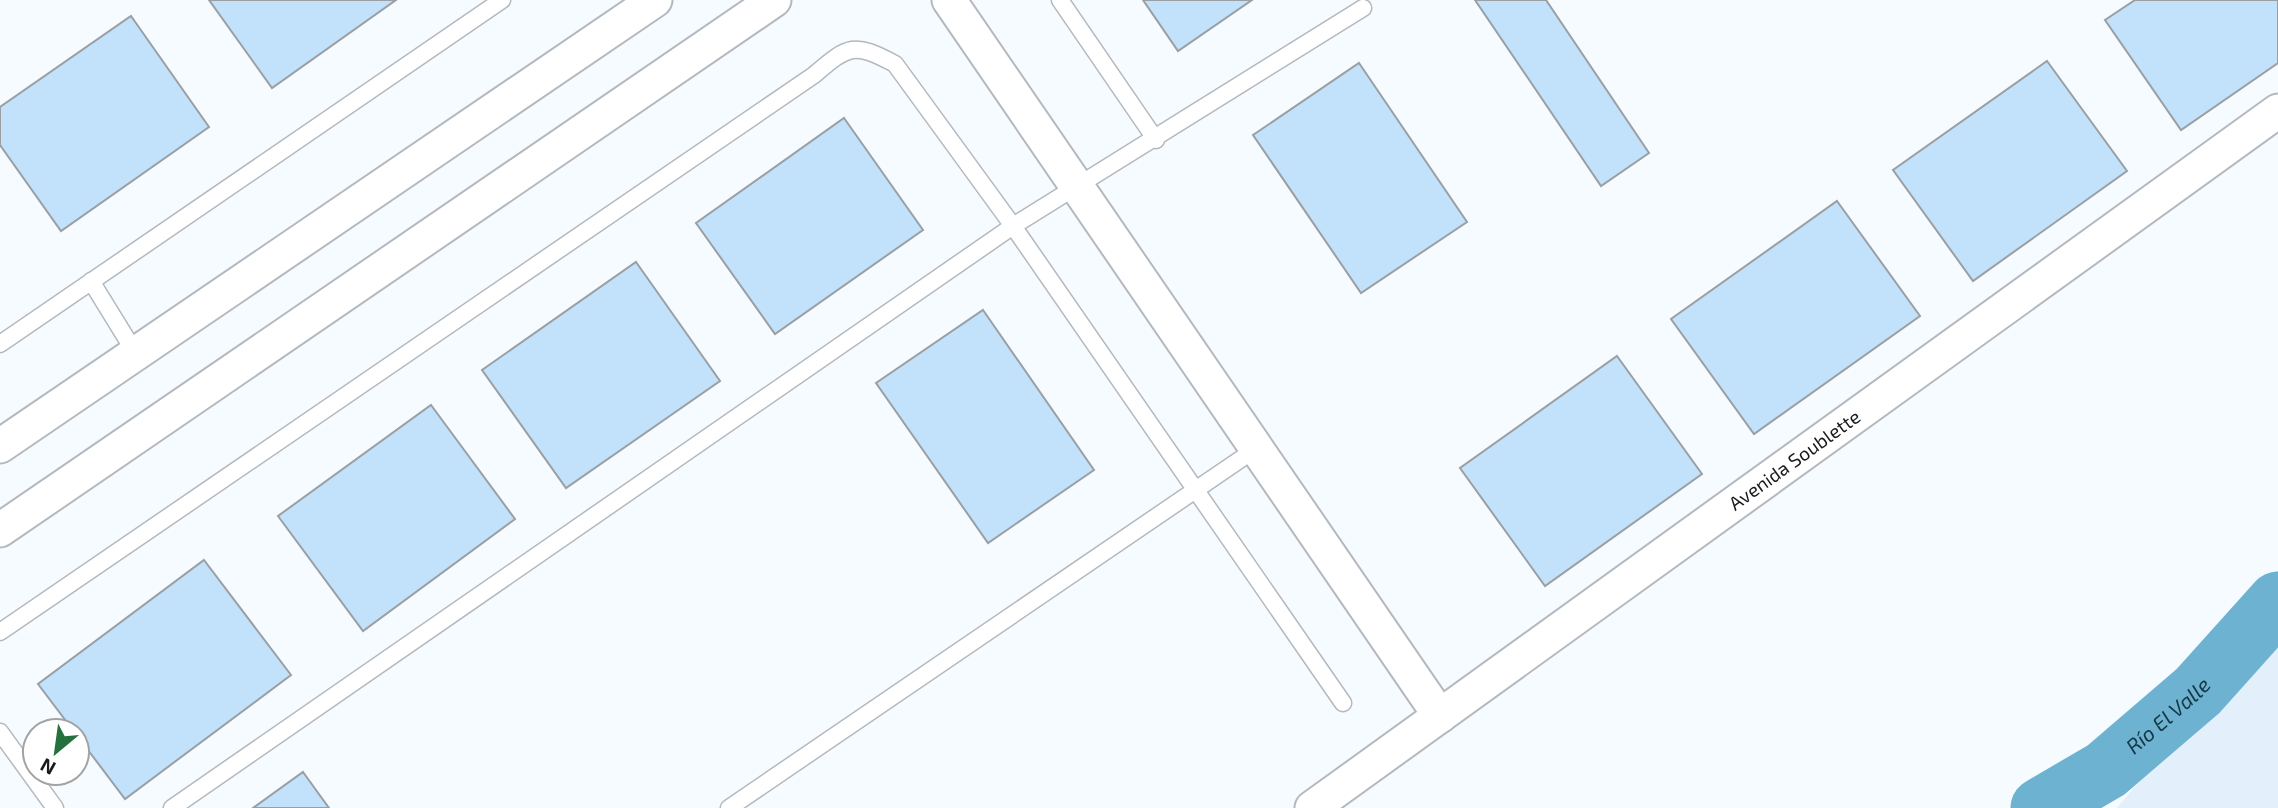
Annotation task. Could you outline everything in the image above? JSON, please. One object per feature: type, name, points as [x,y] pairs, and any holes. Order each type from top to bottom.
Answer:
[{"type":"street","points":[[0,446],[655,0]]},
{"type":"street","points":[[0,530],[774,0]]},
{"type":"street","points":[[949,0],[1440,716]]},
{"type":"street","name":"Avenida Soublette","points":[[1312,808],[2278,111]]},
{"type":"lane","points":[[0,344],[502,0]]},
{"type":"lane","points":[[1060,0],[1156,140]]},
{"type":"lane","points":[[172,808],[1013,226],[1156,140],[1363,8]]},
{"type":"lane","points":[[0,632],[802,82],[842,51],[869,50],[895,64],[1013,226],[1343,702]]},
{"type":"lane","points":[[91,281],[136,354]]},
{"type":"lane","points":[[729,808],[1257,448]]},
{"type":"lane","points":[[0,732],[55,808]]},
{"type":"shaded area","points":[[2278,616],[2278,808],[2117,808],[2269,628]]},
{"type":"building","points":[[209,0],[396,0],[272,88]]},
{"type":"building","points":[[1143,0],[1252,0],[1178,51]]},
{"type":"building","points":[[1475,0],[1546,0],[1649,153],[1601,186]]},
{"type":"building","points":[[2135,0],[2278,0],[2278,63],[2181,130],[2105,20]]},
{"type":"building","points":[[131,16],[209,127],[61,231],[0,145],[0,107]]},
{"type":"building","points":[[2047,61],[2127,171],[1973,281],[1893,170]]},
{"type":"building","points":[[1359,63],[1467,222],[1361,293],[1253,135]]},
{"type":"building","points":[[844,118],[923,230],[775,334],[696,223]]},
{"type":"building","points":[[1837,201],[1920,316],[1754,434],[1671,319]]},
{"type":"building","points":[[636,262],[720,381],[566,488],[482,370]]},
{"type":"building","points":[[983,310],[1094,470],[988,543],[876,383]]},
{"type":"building","points":[[1617,356],[1702,474],[1545,586],[1460,468]]},
{"type":"building","points":[[431,405],[515,519],[363,631],[278,516]]},
{"type":"building","points":[[204,560],[291,675],[125,799],[91,754],[91,717],[63,717],[38,684]]},
{"type":"building","points":[[303,772],[329,808],[253,808]]},
{"type":"waterway","name":"Río El Valle","points":[[2041,808],[2106,770],[2198,691],[2278,602]]}]
